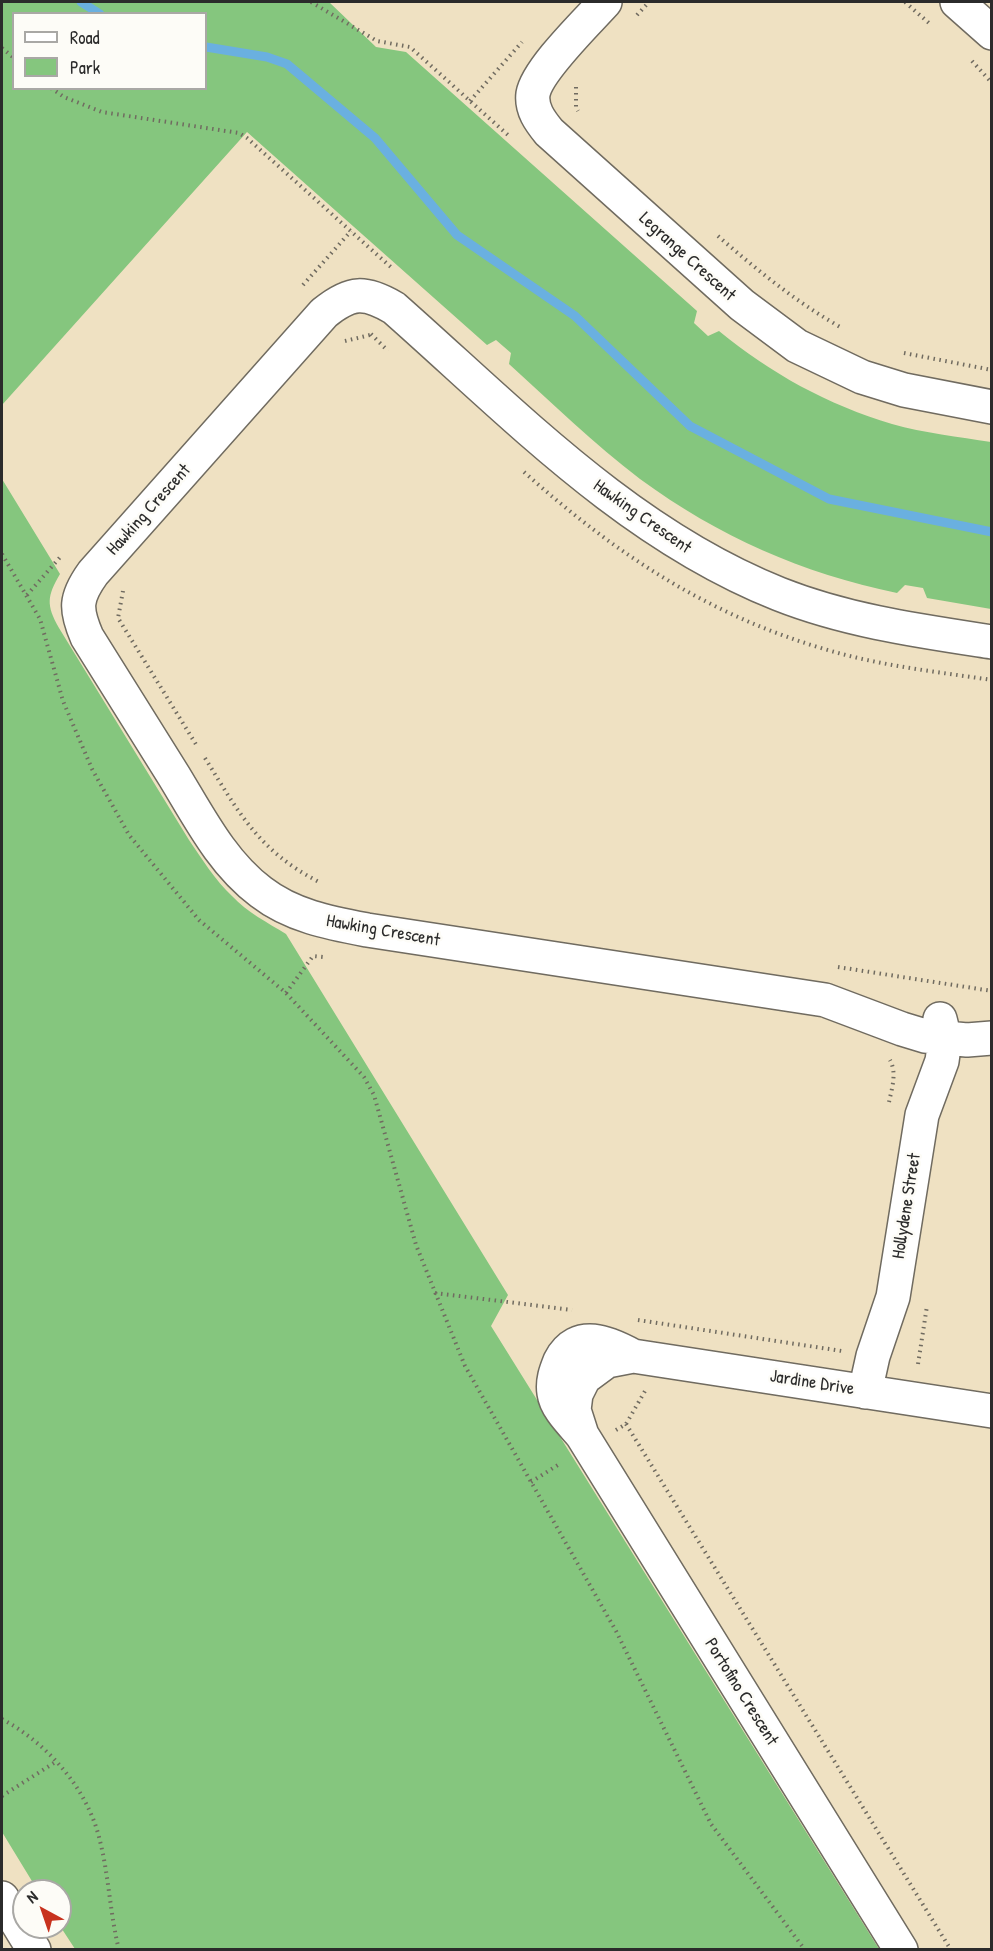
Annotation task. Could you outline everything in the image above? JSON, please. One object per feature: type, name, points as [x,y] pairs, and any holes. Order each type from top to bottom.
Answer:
[{"type":"street","name":"Legrange Crescent","points":[[605,2],[539,77],[533,95],[536,112],[545,127],[562,146],[742,306],[797,346],[862,377],[904,390],[992,407]]},
{"type":"street","points":[[957,2],[992,33]]},
{"type":"street","name":"Hawking Crescent","points":[[992,642],[897,627],[818,608],[780,595],[707,561],[666,537],[604,493],[394,308],[365,295],[343,299],[324,313],[93,573],[81,592],[78,611],[87,637],[226,858],[262,894],[285,907],[333,924],[367,930],[825,1000],[881,998],[915,1011],[936,1030],[967,1040],[992,1038]]},
{"type":"street","name":"Hawking Crescent","points":[[936,1030],[992,1016]]},
{"type":"street","name":"Hollydene Street","points":[[876,1393],[895,1360],[893,1297],[922,1115],[942,1061],[936,1030]]},
{"type":"street","name":"Jardine Drive","points":[[569,1376],[607,1360],[633,1356],[992,1411]]},
{"type":"street","name":"Portofino Crescent","points":[[569,1376],[576,1394],[574,1410],[585,1441],[901,1950]]},
{"type":"street","points":[[2,1898],[34,1950]]},
{"type":"path","points":[[311,2],[376,41],[410,47]]},
{"type":"path","points":[[470,100],[525,38],[576,83],[576,108],[585,116]]},
{"type":"path","points":[[55,90],[78,103],[102,112],[238,133],[247,138],[399,274]]},
{"type":"path","points":[[710,228],[772,283],[812,311],[850,333]]},
{"type":"path","points":[[338,349],[345,340],[370,335]]},
{"type":"path","points":[[896,351],[992,370]]},
{"type":"path","points":[[27,595],[69,548]]},
{"type":"path","points":[[2,554],[40,619],[63,701],[92,769],[129,835],[199,921],[286,993],[364,1077],[374,1095],[416,1245],[465,1366],[616,1631],[711,1824],[805,1950]]},
{"type":"path","points":[[128,586],[121,593],[118,618],[245,823],[278,857],[300,873],[322,884]]},
{"type":"path","points":[[837,967],[992,991]]},
{"type":"path","points":[[884,1052],[893,1066],[894,1075],[888,1109]]},
{"type":"path","points":[[435,1293],[582,1312]]},
{"type":"path","points":[[895,1360],[929,1296]]},
{"type":"path","points":[[629,1319],[929,1366]]},
{"type":"path","points":[[585,1441],[626,1424],[645,1390]]},
{"type":"path","points":[[626,1424],[951,1950]]},
{"type":"path","points":[[2,1719],[25,1734],[57,1761],[85,1801],[100,1838],[119,1950]]},
{"type":"path","points":[[2,1796],[57,1761]]},
{"type":"green space","points":[[2,2],[329,2],[376,47],[406,52],[697,311],[694,323],[708,336],[719,331],[779,374],[823,397],[868,416],[916,430],[991,442],[991,609],[927,598],[923,588],[905,585],[897,593],[828,575],[762,550],[670,500],[606,452],[509,364],[511,353],[496,340],[487,345],[247,132],[2,405]]},
{"type":"green space","points":[[2,479],[60,574],[50,601],[52,613],[59,628],[209,869],[244,907],[286,934],[508,1295],[491,1326],[879,1949],[75,1949],[68,1939],[72,1939],[72,1879],[31,1879],[2,1832]]},
{"type":"waterway","points":[[81,2],[97,12]]},
{"type":"waterway","points":[[207,47],[267,57],[287,64],[375,138],[457,235],[575,316],[690,426],[829,499],[992,532]]}]
